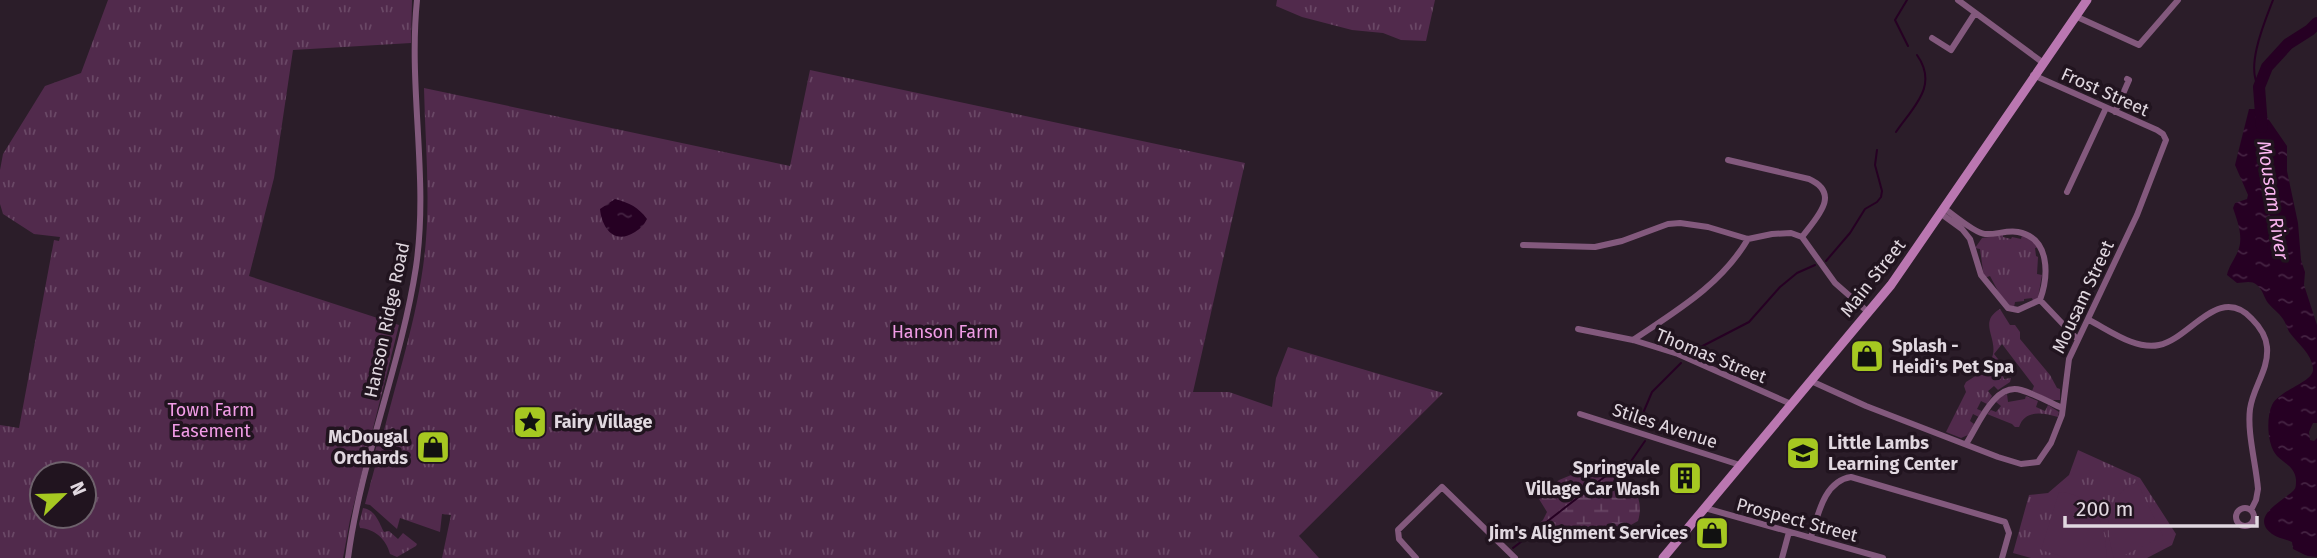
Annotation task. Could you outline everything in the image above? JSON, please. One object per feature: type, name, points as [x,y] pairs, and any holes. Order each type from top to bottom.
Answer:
[{"type":"main road","name":"Main Street","points":[[1663,558],[1903,269],[2042,62],[2087,0]]},
{"type":"street","name":"Hanson Ridge Road","points":[[348,558],[363,482],[416,267],[421,206],[415,39],[417,0]]},
{"type":"street","points":[[1958,0],[1967,3],[1975,13],[2042,62]]},
{"type":"street","points":[[2075,16],[2139,44],[2178,0]]},
{"type":"street","points":[[1932,38],[1951,50],[1975,13]]},
{"type":"street","name":"Frost Street","points":[[2034,75],[2165,136]]},
{"type":"street","points":[[2115,112],[2129,80],[2127,79]]},
{"type":"street","points":[[2067,192],[2106,108]]},
{"type":"street","name":"Mousam Street","points":[[1966,444],[1998,457],[2028,464],[2038,462],[2045,454],[2058,425],[2066,370],[2137,215],[2165,147],[2165,136]]},
{"type":"street","points":[[1728,160],[1809,179],[1819,186],[1825,194],[1825,203],[1802,237]]},
{"type":"street","points":[[1942,211],[1983,235],[2016,232],[2032,237],[2040,244],[2045,258],[2045,276],[2040,300]]},
{"type":"street","points":[[1942,211],[1962,229],[1973,246],[1981,275],[2008,308],[2018,310],[2040,300]]},
{"type":"street","points":[[1523,245],[1595,247],[1622,241],[1668,224],[1680,223],[1708,227],[1748,239],[1772,233],[1791,233],[1802,237],[1835,283],[1868,312]]},
{"type":"street","points":[[1973,246],[1983,235]]},
{"type":"street","points":[[1633,340],[1713,284],[1748,239]]},
{"type":"street","points":[[2040,300],[2078,340]]},
{"type":"street","points":[[2089,320],[2130,341],[2158,345],[2218,309],[2239,309],[2250,316],[2262,331],[2267,346],[2264,372],[2250,410],[2258,489],[2251,510]]},
{"type":"street","name":"Thomas Street","points":[[1578,328],[1633,340],[1694,360],[1791,404]]},
{"type":"street","points":[[1811,380],[1866,406],[1966,444],[1995,398],[2007,389],[2021,389],[2062,408]]},
{"type":"street","name":"Stiles Avenue","points":[[1580,414],[1740,465]]},
{"type":"street","points":[[1811,537],[1825,497],[1843,478],[1851,477],[2001,520],[2007,524],[2009,533],[2003,558]]},
{"type":"street","points":[[1416,558],[1400,542],[1397,533],[1400,526],[1441,487],[1515,558]]},
{"type":"street","name":"Prospect Street","points":[[1705,509],[1883,558]]},
{"type":"street","points":[[1782,558],[1789,532]]},
{"type":"street","points":[[1853,558],[1855,550]]},
{"type":"green space","name":"Town Farm Easement","points":[[108,0],[412,0],[411,43],[293,50],[274,178],[249,276],[399,325],[343,558],[0,558],[0,425],[19,428],[54,240],[59,241],[60,237],[34,234],[3,214],[0,204],[0,170],[3,154],[45,86],[81,73]]},
{"type":"green space","points":[[1277,0],[1435,0],[1426,41],[1401,40],[1383,33],[1352,30],[1302,17],[1276,6]]},
{"type":"green space","name":"Hanson Farm","points":[[810,70],[1245,163],[1193,392],[1229,392],[1272,407],[1276,378],[1288,347],[1443,393],[1299,536],[1319,558],[442,558],[451,515],[442,514],[440,532],[400,518],[397,529],[370,505],[365,504],[376,463],[373,458],[377,444],[381,443],[408,342],[423,265],[428,201],[424,88],[790,166]]},
{"type":"green space","points":[[2003,235],[2011,239],[2021,239],[2022,235],[2037,243],[2039,247],[2035,248],[2038,257],[2037,274],[2042,275],[2038,298],[2015,302],[2014,307],[1999,293],[1990,276],[1984,278],[1980,249],[1975,248],[1982,238]]},
{"type":"green space","points":[[2000,309],[2010,325],[2015,325],[2020,332],[2020,339],[2060,389],[2060,400],[2052,400],[2032,391],[2034,386],[2002,344],[1994,354],[2006,369],[2001,371],[2004,379],[2011,378],[2010,382],[1998,390],[1994,386],[1988,391],[1992,396],[1987,404],[1981,401],[1977,409],[1982,411],[1979,417],[1973,414],[1970,421],[1974,424],[1968,435],[1961,438],[1946,432],[1966,392],[1966,382],[1983,370],[1991,360],[1993,346],[1990,320]]},
{"type":"green space","points":[[2007,394],[2008,402],[2025,399],[2026,396],[2038,401],[2036,407],[2045,411],[2048,405],[2059,412],[2058,417],[2030,415],[2019,427],[2015,427],[1987,414],[1991,410],[1996,412],[2001,406],[1996,402]]},
{"type":"green space","points":[[2078,450],[2140,478],[2176,534],[2172,545],[2147,558],[2031,558],[2013,553],[2029,495],[2048,493],[2069,475]]},
{"type":"green space","points":[[1581,471],[1616,477],[1633,489],[1640,508],[1638,521],[1620,531],[1578,531],[1562,539],[1549,535],[1529,539],[1526,536],[1543,520],[1547,512],[1539,499],[1559,480]]},
{"type":"green space","points":[[2137,482],[2163,536],[2114,558],[2109,536],[2110,514],[2118,496]]},
{"type":"green space","points":[[2059,492],[2081,498],[2096,514],[2104,535],[2106,558],[2067,558],[2041,550]]},
{"type":"green space","points":[[363,508],[374,514],[384,532],[389,531],[398,539],[403,533],[417,544],[416,546],[397,557],[390,554],[379,536],[360,528]]},
{"type":"water","points":[[2249,109],[2256,109],[2267,117],[2287,146],[2287,171],[2298,223],[2301,260],[2305,272],[2304,285],[2317,325],[2317,423],[2313,423],[2309,432],[2310,440],[2317,438],[2317,557],[2307,556],[2293,549],[2292,542],[2272,534],[2264,521],[2271,509],[2294,490],[2296,484],[2294,472],[2277,456],[2271,445],[2268,431],[2270,410],[2276,399],[2309,377],[2313,368],[2307,353],[2268,303],[2259,287],[2255,283],[2237,283],[2227,275],[2240,243],[2233,208],[2235,203],[2247,199],[2248,195],[2235,165]]},
{"type":"water","points":[[615,199],[633,206],[647,219],[641,228],[628,236],[621,237],[611,233],[601,216],[600,209]]},
{"type":"waterway","points":[[1907,0],[1895,20],[1908,46]]},
{"type":"waterway","points":[[2259,87],[2255,78],[2255,56],[2273,0]]},
{"type":"waterway","name":"Mousam River","points":[[2262,127],[2259,87],[2267,67],[2288,44],[2317,23]]},
{"type":"waterway","points":[[1896,132],[1916,105],[1925,86],[1923,66],[1917,55]]},
{"type":"waterway","points":[[1826,261],[1850,233],[1865,209],[1881,197],[1875,165],[1877,150]]},
{"type":"waterway","points":[[1691,352],[1749,322],[1780,287],[1797,273],[1815,265]]},
{"type":"waterway","points":[[1638,425],[1652,392],[1681,363]]},
{"type":"waterway","points":[[1513,548],[1607,475],[1627,467],[1645,441]]},
{"type":"place","name":"Splash - Heidi's Pet Spa","points":[[1867,356]]},
{"type":"place","name":"Fairy Village","points":[[530,422]]},
{"type":"place","name":"McDougal Orchards","points":[[433,447]]},
{"type":"place","name":"Little Lambs Learning Center","points":[[1803,453]]},
{"type":"place","name":"Springvale Village Car Wash","points":[[1685,478]]},
{"type":"place","name":"Jim's Alignment Services","points":[[1712,533]]}]
